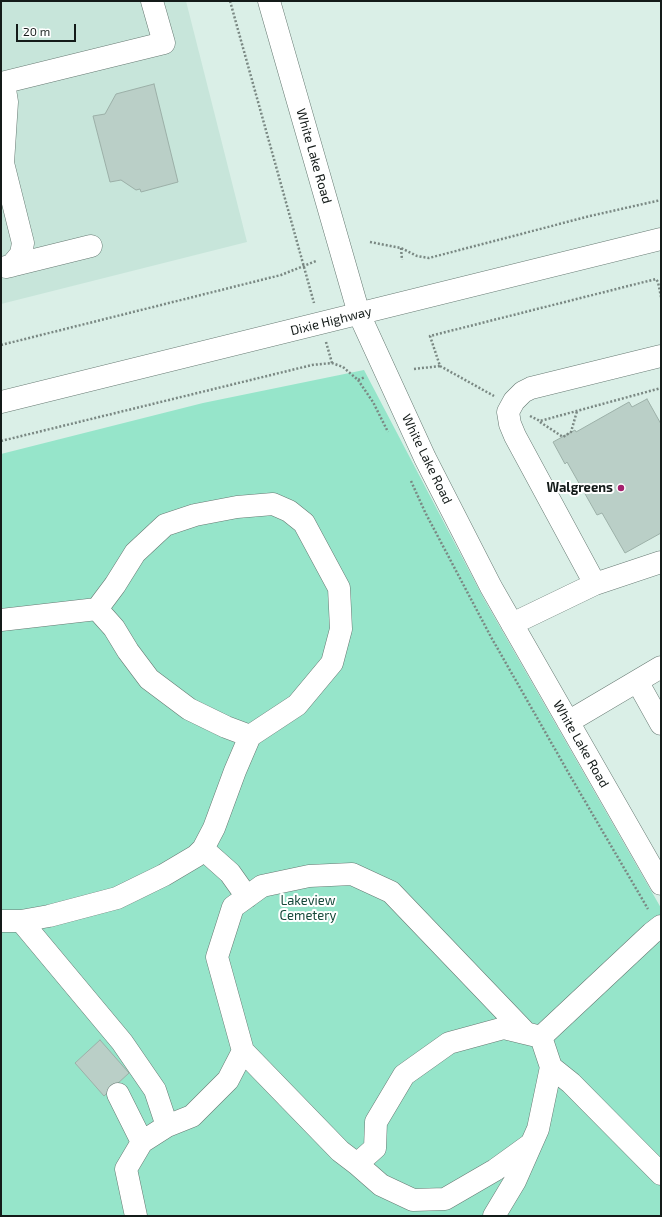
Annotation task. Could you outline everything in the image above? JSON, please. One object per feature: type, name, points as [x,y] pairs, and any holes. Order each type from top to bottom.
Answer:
[{"type":"street","points":[[6,267],[21,254],[23,244],[4,163],[7,102],[2,83],[164,43],[152,1]]},
{"type":"street","name":"White Lake Road","points":[[269,1],[359,314],[425,458],[491,588],[661,884]]},
{"type":"street","name":"Dixie Highway","points":[[1,402],[661,239]]},
{"type":"street","points":[[6,267],[91,246]]},
{"type":"street","points":[[595,584],[515,436],[510,424],[508,412],[514,400],[523,392],[531,388],[661,356]]},
{"type":"street","points":[[1,620],[97,609],[115,585],[135,553],[165,525],[195,515],[237,507],[273,504],[289,511],[304,523],[339,588],[340,629],[332,662],[297,705],[250,736],[214,828],[203,849],[196,856],[164,875],[117,898],[49,916],[11,921]]},
{"type":"street","points":[[512,624],[595,584],[661,562]]},
{"type":"street","points":[[97,609],[114,628],[128,651],[149,678],[188,710],[250,736]]},
{"type":"street","points":[[568,722],[661,667]]},
{"type":"street","points":[[637,681],[661,724]]},
{"type":"street","points":[[203,849],[230,873],[247,897]]},
{"type":"street","points":[[531,1144],[494,1170],[445,1199],[413,1200],[381,1185],[340,1151],[242,1051],[217,957],[233,907],[262,886],[309,876],[352,874],[391,892],[534,1035],[551,1067],[571,1083],[661,1174]]},
{"type":"street","points":[[11,921],[122,1042],[155,1090],[167,1126]]},
{"type":"street","points":[[534,1035],[661,926]]},
{"type":"street","points":[[357,1164],[375,1148],[376,1122],[404,1075],[448,1043],[504,1028],[534,1035]]},
{"type":"street","points":[[136,1216],[126,1169],[142,1142],[167,1126],[192,1116],[228,1080],[242,1051]]},
{"type":"street","points":[[494,1216],[515,1181],[538,1129],[551,1067]]},
{"type":"street","points":[[118,1094],[142,1142]]},
{"type":"path","points":[[230,1],[309,286]]},
{"type":"path","points":[[370,242],[402,248],[417,256],[429,258],[590,216],[661,200]]},
{"type":"path","points":[[402,248],[402,260]]},
{"type":"path","points":[[1,345],[281,275],[316,261]]},
{"type":"path","points":[[440,366],[430,336],[661,278]]},
{"type":"path","points":[[656,279],[661,296]]},
{"type":"path","points":[[1,442],[312,365],[332,363],[343,367],[358,380],[373,402],[389,434]]},
{"type":"path","points":[[414,368],[440,366],[511,405],[562,437],[571,432],[578,411]]},
{"type":"path","points":[[358,380],[366,377]]},
{"type":"path","points":[[540,422],[661,388]]},
{"type":"shaded area","points":[[1,1],[186,1],[247,242],[1,304]]},
{"type":"green space","name":"Lakeview Cemetery","points":[[364,370],[484,599],[661,908],[661,1216],[1,1216],[1,454],[203,403]]},
{"type":"building","points":[[154,84],[178,182],[141,192],[140,189],[136,190],[121,180],[110,182],[93,116],[105,114],[116,94]]},
{"type":"building","name":"Walgreens","points":[[647,399],[661,424],[661,533],[625,553],[602,513],[597,515],[567,462],[565,464],[553,442],[575,430],[576,432],[629,402],[632,407]]},
{"type":"building","points":[[100,1040],[129,1073],[104,1096],[75,1063]]},
{"type":"place","name":"Walgreens","points":[[621,488]]}]
